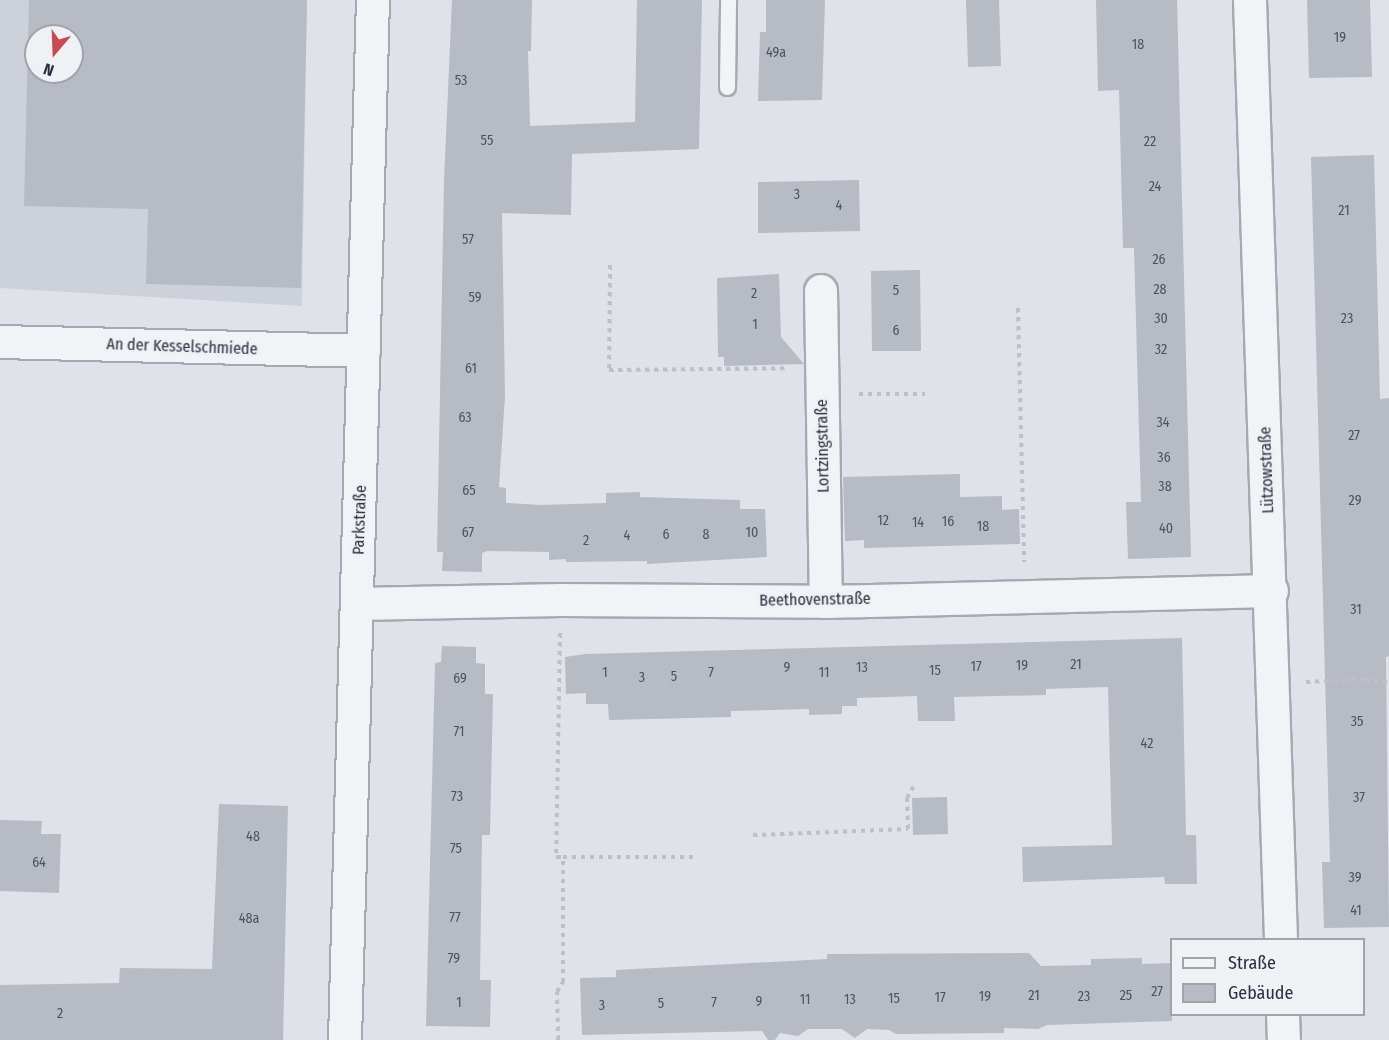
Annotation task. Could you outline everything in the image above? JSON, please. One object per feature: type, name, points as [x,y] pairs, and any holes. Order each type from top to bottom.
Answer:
[{"type":"street","name":"Parkstraße","points":[[345,1040],[373,0]]},
{"type":"street","name":"Lützowstraße","points":[[1250,0],[1272,591],[1281,938]]},
{"type":"street","name":"Lortzingstraße","points":[[821,291],[826,602]]},
{"type":"street","name":"An der Kesselschmiede","points":[[0,342],[364,351]]},
{"type":"street","name":"Beethovenstraße","points":[[357,604],[561,600],[826,602],[1272,591]]},
{"type":"street","points":[[1283,1016],[1284,1040]]},
{"type":"lane","points":[[726,87],[728,0]]},
{"type":"path","points":[[610,265],[609,370],[821,381],[925,394]]},
{"type":"path","points":[[1018,308],[1025,596]]},
{"type":"path","points":[[561,600],[556,857],[693,857]]},
{"type":"path","points":[[1274,684],[1365,678],[1389,683]]},
{"type":"path","points":[[753,835],[908,829],[907,798],[913,787]]},
{"type":"path","points":[[558,1040],[557,992],[563,982],[563,857]]},
{"type":"shaded area","points":[[0,0],[307,0],[302,306],[0,288]]},
{"type":"building","points":[[29,0],[307,0],[301,288],[146,284],[148,209],[24,206],[27,84],[84,84],[84,24],[28,24]]},
{"type":"building","points":[[452,0],[532,0],[531,51],[528,51],[530,126],[635,122],[637,0],[702,0],[699,149],[572,154],[571,215],[502,213],[505,396],[499,487],[506,488],[506,503],[541,505],[606,503],[606,493],[640,492],[640,497],[740,500],[740,509],[765,509],[767,557],[647,564],[647,561],[566,562],[566,559],[549,560],[549,552],[487,551],[482,553],[482,572],[442,571],[443,552],[437,552],[444,181]]},
{"type":"building","points":[[766,0],[825,0],[822,100],[758,101],[760,32],[766,32]]},
{"type":"building","points":[[966,0],[999,0],[1001,66],[968,67]]},
{"type":"building","points":[[1096,0],[1177,0],[1191,557],[1128,559],[1126,502],[1141,502],[1134,248],[1123,248],[1119,90],[1098,91]]},
{"type":"building","points":[[1307,0],[1370,0],[1372,77],[1309,78]]},
{"type":"building","points":[[1374,155],[1380,399],[1389,398],[1389,656],[1386,657],[1389,927],[1324,928],[1322,862],[1330,862],[1311,157]]},
{"type":"building","points":[[859,180],[860,231],[758,233],[758,182]]},
{"type":"building","points":[[920,270],[921,351],[872,351],[871,271]]},
{"type":"building","points":[[779,274],[781,337],[804,364],[724,366],[724,357],[718,357],[717,278]]},
{"type":"building","points":[[960,474],[960,497],[1002,496],[1002,510],[1019,509],[1020,544],[864,548],[864,540],[845,541],[843,477]]},
{"type":"building","points":[[1182,638],[1186,835],[1196,835],[1197,884],[1165,884],[1164,877],[1023,882],[1022,847],[1112,845],[1108,687],[1046,689],[1046,695],[954,697],[955,721],[918,721],[917,696],[857,698],[857,706],[842,706],[842,714],[809,715],[809,709],[731,711],[731,717],[609,720],[608,704],[586,704],[586,693],[566,694],[565,657],[585,654]]},
{"type":"building","points":[[442,646],[476,647],[476,663],[485,664],[485,694],[493,694],[490,835],[482,835],[480,980],[491,980],[490,1027],[426,1026],[435,663],[441,662]]},
{"type":"building","points":[[947,797],[948,834],[913,835],[912,798]]},
{"type":"building","points":[[219,804],[288,806],[283,1040],[0,1040],[0,985],[119,983],[120,968],[212,969]]},
{"type":"building","points":[[0,820],[42,821],[41,834],[61,834],[59,893],[0,891]]},
{"type":"building","points":[[1029,953],[1041,966],[1091,965],[1091,959],[1142,958],[1142,964],[1170,963],[1170,1016],[1172,1016],[1172,1021],[1047,1025],[1038,1029],[1004,1028],[1004,1033],[896,1034],[889,1030],[867,1029],[855,1038],[842,1029],[808,1029],[798,1036],[780,1033],[775,1040],[768,1040],[762,1031],[582,1035],[580,978],[616,977],[616,970],[827,959],[827,954]]}]
